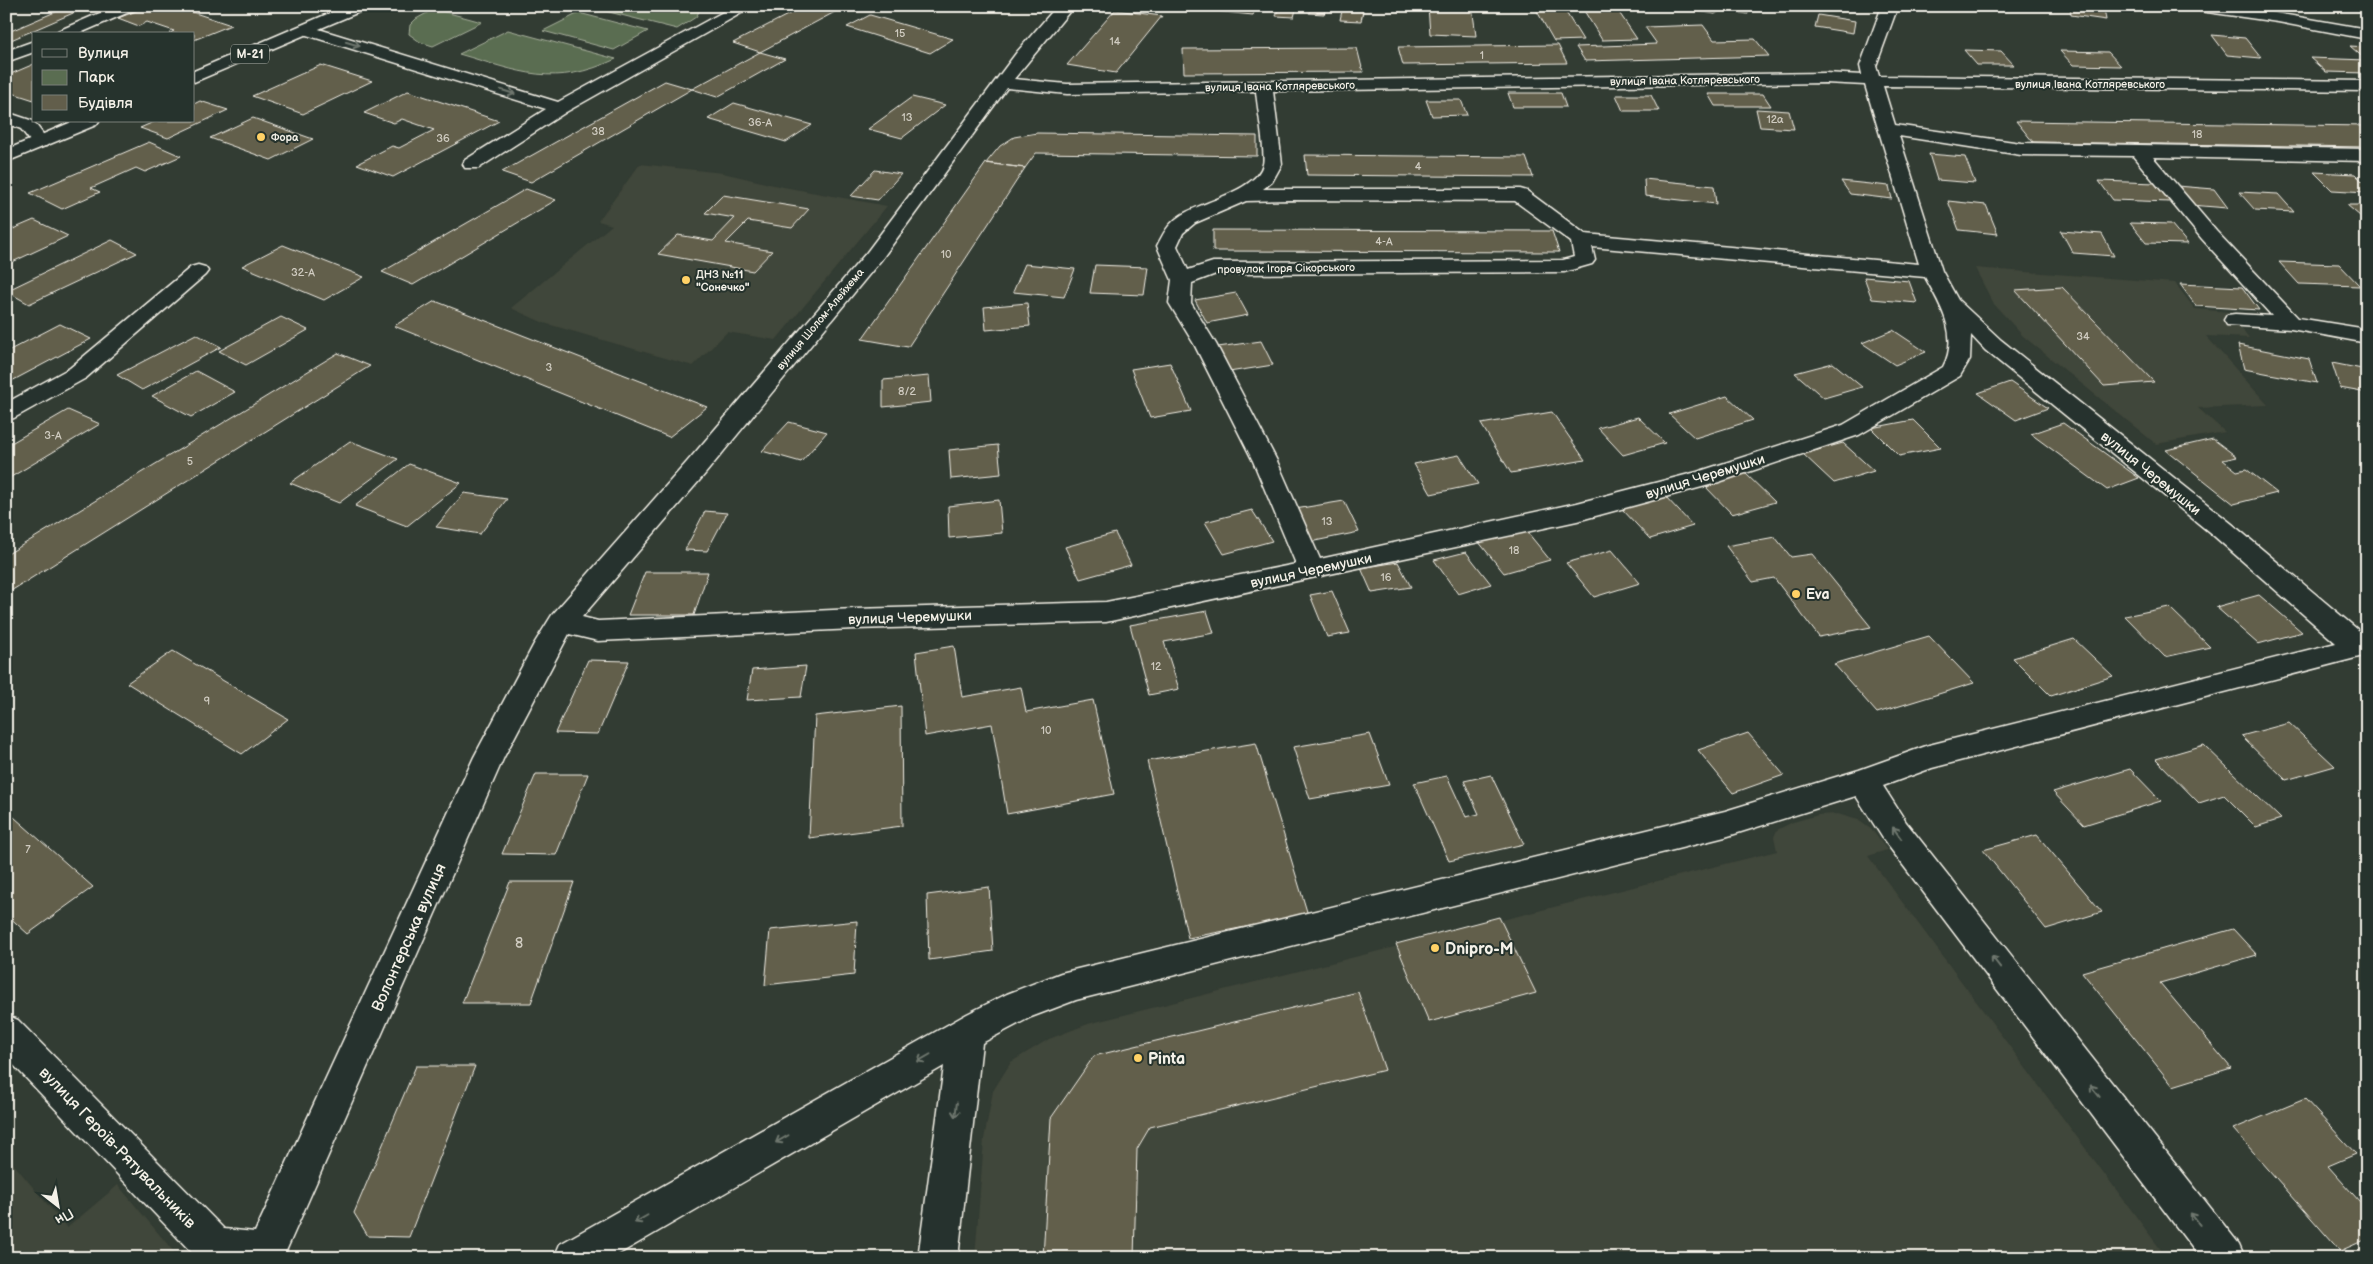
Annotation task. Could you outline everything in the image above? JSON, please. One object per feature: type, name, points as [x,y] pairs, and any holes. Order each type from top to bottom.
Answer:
[{"type":"main road","points":[[69,32],[130,6]]},
{"type":"main road","name":"М-21","points":[[195,77],[360,6]]},
{"type":"main road","points":[[472,164],[560,108],[746,6]]},
{"type":"main road","name":"вулиця Шолом-Алейхема","points":[[562,622],[874,256],[964,133],[1066,6]]},
{"type":"main road","name":"вулиця Черемушки","points":[[562,622],[598,631],[855,619],[1106,612],[1312,570],[1577,512],[1704,478],[1851,430],[1952,371],[1958,362],[1963,345],[1960,330],[1946,297],[1932,271],[1868,66],[1890,6]]},
{"type":"main road","points":[[2200,6],[2278,17],[2367,34]]},
{"type":"main road","points":[[306,30],[560,108]]},
{"type":"main road","points":[[6,57],[32,47]]},
{"type":"main road","name":"вулиця Івана Котляревського","points":[[1004,83],[1067,90],[1825,78],[2367,86]]},
{"type":"main road","points":[[1264,86],[1273,164],[1265,178],[1243,196],[1188,219],[1175,230],[1167,246],[1182,280],[1180,303],[1206,344],[1265,461],[1312,570]]},
{"type":"main road","points":[[6,117],[27,125],[40,142]]},
{"type":"main road","points":[[6,157],[88,122]]},
{"type":"main road","points":[[1889,129],[2021,149],[2367,154]]},
{"type":"main road","points":[[2138,151],[2209,235],[2291,323]]},
{"type":"main road","points":[[1243,196],[1290,194],[1520,195],[1580,240],[1932,271]]},
{"type":"main road","name":"провулок Ігоря Сікорського","points":[[1182,280],[1213,268],[1564,266],[1585,260],[1580,240]]},
{"type":"main road","points":[[6,414],[78,374],[198,271]]},
{"type":"main road","name":"вулиця Черемушки","points":[[1946,297],[1972,326],[2000,350],[2363,646]]},
{"type":"main road","points":[[2235,320],[2291,323],[2367,336]]},
{"type":"main road","name":"Волонтерська вулиця","points":[[264,1256],[489,756],[544,651],[562,622]]},
{"type":"main road","points":[[574,1258],[1002,1012],[1036,996],[1076,984],[1725,824],[1863,781],[1946,752],[2363,646]]},
{"type":"main road","points":[[1863,781],[1901,839],[2225,1258]]},
{"type":"main road","name":"вулиця Героїв-Рятувальників","points":[[6,1032],[215,1248],[264,1256]]},
{"type":"main road","points":[[938,1258],[966,1034]]},
{"type":"shaded area","name":"ДНЗ №11 \"Сонечко\"","points":[[640,164],[723,173],[778,186],[887,206],[776,340],[727,332],[693,366],[544,323],[511,308],[612,225],[598,221]]},
{"type":"shaded area","points":[[1975,268],[2175,283],[2195,309],[2229,312],[2249,338],[2206,336],[2268,405],[2198,408],[2225,432],[2156,444],[2023,336],[1993,303]]},
{"type":"shaded area","points":[[1838,814],[1858,820],[1872,830],[1887,850],[1868,856],[2167,1258],[975,1258],[984,1139],[993,1091],[1011,1062],[1049,1039],[1088,1024],[1777,851],[1774,837],[1777,830],[1793,822],[1818,815]]},
{"type":"shaded area","points":[[6,1155],[67,1228],[118,1185],[179,1258],[6,1258]]},
{"type":"green space","points":[[585,6],[702,6],[696,17],[677,29]]},
{"type":"green space","points":[[434,9],[482,22],[433,46],[420,42],[409,34],[410,25],[416,19]]},
{"type":"green space","points":[[579,13],[648,31],[614,50],[543,31]]},
{"type":"green space","points":[[508,30],[616,59],[594,68],[555,75],[520,71],[459,54]]},
{"type":"building","points":[[69,6],[122,6],[113,12],[87,7],[11,40],[6,39],[6,33]]},
{"type":"building","points":[[149,6],[174,6],[231,25],[195,40],[195,32],[172,32],[174,31],[147,22],[139,26],[118,18]]},
{"type":"building","points":[[805,6],[846,6],[760,52],[733,43]]},
{"type":"building","points":[[1164,6],[1257,6],[1253,15]]},
{"type":"building","points":[[1279,6],[1297,6],[1294,17],[1276,16]]},
{"type":"building","points":[[1311,6],[1326,6],[1324,14],[1309,13]]},
{"type":"building","points":[[1343,6],[1364,6],[1361,21],[1340,20]]},
{"type":"building","points":[[1428,6],[1472,6],[1476,36],[1430,34]]},
{"type":"building","points":[[1534,6],[1562,6],[1583,40],[1554,41]]},
{"type":"building","points":[[1667,6],[1748,6],[1748,14],[1722,10],[1715,14]]},
{"type":"building","points":[[2070,6],[2104,8],[2106,20],[2071,15]]},
{"type":"building","points":[[1616,8],[1637,39],[1602,40],[1583,9]]},
{"type":"building","points":[[1115,10],[1162,16],[1116,73],[1067,65]]},
{"type":"building","points":[[870,15],[953,39],[930,53],[847,27]]},
{"type":"building","points":[[1818,15],[1855,21],[1853,33],[1815,27]]},
{"type":"building","points":[[1703,25],[1714,40],[1755,39],[1769,56],[1585,61],[1576,47],[1657,44],[1645,27]]},
{"type":"building","points":[[2212,35],[2245,38],[2261,58],[2227,55]]},
{"type":"building","points":[[1558,45],[1567,63],[1403,65],[1398,47]]},
{"type":"building","points":[[2350,46],[2367,47],[2367,60],[2366,60]]},
{"type":"building","points":[[1357,48],[1363,72],[1184,73],[1183,49]]},
{"type":"building","points":[[1964,50],[2001,51],[2014,65],[1977,65]]},
{"type":"building","points":[[2060,51],[2108,52],[2121,66],[2073,65]]},
{"type":"building","points":[[760,52],[785,59],[717,97],[692,89]]},
{"type":"building","points":[[2310,58],[2366,60],[2367,73],[2326,72]]},
{"type":"building","points":[[32,65],[32,99],[6,91],[6,76]]},
{"type":"building","points":[[321,65],[372,81],[303,114],[252,96]]},
{"type":"building","points":[[665,81],[692,89],[531,182],[502,172]]},
{"type":"building","points":[[408,91],[499,121],[393,177],[357,164],[392,146],[399,148],[434,130],[402,119],[394,123],[364,113]]},
{"type":"building","points":[[1508,93],[1561,93],[1566,107],[1513,107]]},
{"type":"building","points":[[1708,94],[1763,94],[1771,106],[1715,106]]},
{"type":"building","points":[[1616,95],[1651,95],[1659,111],[1623,111]]},
{"type":"building","points":[[912,97],[945,105],[902,138],[868,129]]},
{"type":"building","points":[[1426,100],[1461,100],[1467,115],[1432,116]]},
{"type":"building","points":[[200,101],[228,110],[168,138],[140,128],[154,122],[195,122],[195,104]]},
{"type":"building","points":[[734,103],[812,125],[786,142],[708,119]]},
{"type":"building","points":[[1756,109],[1789,111],[1794,129],[1760,127]]},
{"type":"building","points":[[253,118],[313,139],[271,160],[210,138]]},
{"type":"building","points":[[2016,121],[2367,126],[2367,147],[2033,142]]},
{"type":"building","points":[[1037,133],[1257,136],[1257,156],[1036,153],[1025,168],[986,163],[1000,146],[1014,137]]},
{"type":"building","points":[[149,142],[181,156],[145,172],[136,168],[91,188],[100,192],[62,209],[30,193]]},
{"type":"building","points":[[1929,154],[1965,157],[1975,183],[1937,180]]},
{"type":"building","points":[[1305,155],[1526,157],[1533,177],[1307,175]]},
{"type":"building","points":[[986,163],[1025,168],[908,347],[862,339]]},
{"type":"building","points":[[875,170],[901,174],[878,200],[851,196]]},
{"type":"building","points":[[2314,172],[2355,174],[2367,186],[2367,192],[2332,190]]},
{"type":"building","points":[[1644,179],[1714,186],[1716,204],[1645,196]]},
{"type":"building","points":[[1841,181],[1889,186],[1892,199],[1850,194]]},
{"type":"building","points":[[2099,181],[2155,183],[2170,202],[2113,200]]},
{"type":"building","points":[[2177,186],[2214,189],[2228,208],[2190,205]]},
{"type":"building","points":[[526,189],[556,200],[413,285],[382,272]]},
{"type":"building","points":[[2239,192],[2278,194],[2294,212],[2255,210]]},
{"type":"building","points":[[723,195],[809,209],[792,228],[748,221],[726,243],[772,251],[753,271],[658,254],[678,235],[713,241],[735,218],[705,213]]},
{"type":"building","points":[[1948,201],[1986,205],[1998,234],[1959,230]]},
{"type":"building","points":[[2347,205],[2367,205],[2367,222]]},
{"type":"building","points":[[34,220],[68,236],[6,265],[6,232]]},
{"type":"building","points":[[2130,223],[2171,224],[2188,244],[2146,243]]},
{"type":"building","points":[[1213,230],[1552,231],[1559,252],[1213,251]]},
{"type":"building","points":[[2061,231],[2102,234],[2114,256],[2073,253]]},
{"type":"building","points":[[112,240],[137,253],[29,304],[6,291]]},
{"type":"building","points":[[283,245],[364,277],[324,300],[242,266]]},
{"type":"building","points":[[2279,262],[2339,264],[2360,286],[2299,284]]},
{"type":"building","points":[[1025,264],[1075,269],[1064,297],[1013,292]]},
{"type":"building","points":[[1095,265],[1148,267],[1144,295],[1090,293]]},
{"type":"building","points":[[1864,277],[1909,281],[1917,303],[1872,299]]},
{"type":"building","points":[[2180,284],[2242,287],[2259,310],[2196,306]]},
{"type":"building","points":[[2062,287],[2154,382],[2104,386],[2015,290]]},
{"type":"building","points":[[1236,293],[1248,315],[1207,323],[1195,300]]},
{"type":"building","points":[[435,301],[707,407],[669,437],[394,326]]},
{"type":"building","points":[[1027,303],[1030,326],[986,330],[984,307]]},
{"type":"building","points":[[281,317],[308,330],[246,365],[219,351]]},
{"type":"building","points":[[60,324],[91,339],[6,384],[6,352]]},
{"type":"building","points":[[1893,330],[1926,352],[1895,365],[1862,343]]},
{"type":"building","points":[[196,334],[221,347],[142,390],[117,375]]},
{"type":"building","points":[[1261,341],[1273,365],[1229,372],[1218,347]]},
{"type":"building","points":[[2238,345],[2309,359],[2317,383],[2244,369]]},
{"type":"building","points":[[338,353],[370,366],[6,594],[6,555]]},
{"type":"building","points":[[1170,363],[1191,411],[1150,418],[1131,369]]},
{"type":"building","points":[[1833,363],[1862,387],[1824,398],[1795,373]]},
{"type":"building","points":[[2332,363],[2367,370],[2367,393],[2340,388]]},
{"type":"building","points":[[196,371],[235,392],[191,417],[152,396]]},
{"type":"building","points":[[929,376],[931,402],[883,407],[883,380]]},
{"type":"building","points":[[2010,382],[2048,408],[2016,420],[1978,393]]},
{"type":"building","points":[[1727,396],[1753,420],[1695,438],[1669,414]]},
{"type":"building","points":[[68,410],[100,424],[6,480],[6,446]]},
{"type":"building","points":[[1552,412],[1585,460],[1511,473],[1481,424]]},
{"type":"building","points":[[1638,417],[1665,443],[1623,455],[1598,428]]},
{"type":"building","points":[[1913,420],[1941,448],[1899,456],[1871,428]]},
{"type":"building","points":[[789,422],[827,432],[801,462],[762,451]]},
{"type":"building","points":[[2063,423],[2139,478],[2107,490],[2031,434]]},
{"type":"building","points":[[2213,439],[2237,457],[2223,460],[2237,471],[2246,469],[2277,493],[2234,504],[2166,450]]},
{"type":"building","points":[[350,441],[398,459],[339,503],[290,483]]},
{"type":"building","points":[[1843,443],[1874,471],[1834,483],[1803,454]]},
{"type":"building","points":[[998,445],[1001,474],[951,479],[949,450]]},
{"type":"building","points":[[1459,455],[1478,484],[1431,494],[1414,464]]},
{"type":"building","points":[[409,464],[461,483],[407,526],[355,506]]},
{"type":"building","points":[[1744,472],[1775,502],[1732,514],[1703,484]]},
{"type":"building","points":[[464,493],[507,499],[480,534],[436,527]]},
{"type":"building","points":[[1665,496],[1693,526],[1650,539],[1622,509]]},
{"type":"building","points":[[999,500],[1002,533],[949,538],[948,506]]},
{"type":"building","points":[[1344,501],[1359,532],[1310,542],[1295,509]]},
{"type":"building","points":[[1252,510],[1272,541],[1224,554],[1205,522]]},
{"type":"building","points":[[705,511],[727,513],[707,551],[685,550]]},
{"type":"building","points":[[1524,528],[1550,560],[1504,573],[1478,541]]},
{"type":"building","points":[[1115,533],[1131,565],[1080,579],[1065,547]]},
{"type":"building","points":[[1775,537],[1791,557],[1812,554],[1871,627],[1819,637],[1774,578],[1753,582],[1726,546]]},
{"type":"building","points":[[1612,550],[1640,583],[1594,597],[1566,563]]},
{"type":"building","points":[[1466,552],[1491,584],[1458,594],[1434,560]]},
{"type":"building","points":[[1398,562],[1411,587],[1372,593],[1361,568]]},
{"type":"building","points":[[645,572],[708,572],[694,615],[628,615]]},
{"type":"building","points":[[1332,591],[1350,633],[1327,637],[1310,595]]},
{"type":"building","points":[[2259,595],[2302,632],[2258,644],[2216,607]]},
{"type":"building","points":[[2169,607],[2210,647],[2165,657],[2125,616]]},
{"type":"building","points":[[1207,611],[1214,633],[1164,642],[1179,689],[1149,695],[1130,625]]},
{"type":"building","points":[[1929,636],[1974,683],[1877,713],[1834,664]]},
{"type":"building","points":[[2074,639],[2113,676],[2051,696],[2013,658]]},
{"type":"building","points":[[954,646],[962,697],[1021,687],[1026,712],[1093,700],[1114,794],[1007,814],[992,724],[925,736],[916,652]]},
{"type":"building","points":[[173,651],[288,719],[242,754],[127,683]]},
{"type":"building","points":[[588,660],[629,661],[598,734],[555,733]]},
{"type":"building","points":[[806,666],[801,697],[747,700],[752,670]]},
{"type":"building","points":[[901,706],[902,826],[809,838],[815,716]]},
{"type":"building","points":[[2289,723],[2335,766],[2286,780],[2241,736]]},
{"type":"building","points":[[1748,733],[1784,775],[1733,793],[1698,750]]},
{"type":"building","points":[[1370,734],[1389,785],[1310,799],[1293,747]]},
{"type":"building","points":[[1256,743],[1308,915],[1188,938],[1147,761]]},
{"type":"building","points":[[2204,745],[2281,819],[2256,827],[2224,795],[2199,803],[2156,759]]},
{"type":"building","points":[[2130,769],[2161,801],[2084,825],[2053,792]]},
{"type":"building","points":[[536,774],[588,774],[556,855],[502,854]]},
{"type":"building","points":[[1491,775],[1524,844],[1449,861],[1414,783],[1447,776],[1466,817],[1479,814],[1464,781]]},
{"type":"building","points":[[6,810],[93,887],[28,934],[6,914]]},
{"type":"building","points":[[2037,835],[2102,912],[2046,929],[1983,850]]},
{"type":"building","points":[[510,882],[574,882],[531,1003],[462,1003]]},
{"type":"building","points":[[989,887],[993,951],[929,960],[927,895]]},
{"type":"building","points":[[1499,917],[1536,993],[1429,1022],[1396,944]]},
{"type":"building","points":[[857,921],[854,975],[765,985],[770,930]]},
{"type":"building","points":[[2233,929],[2257,955],[2160,983],[2231,1068],[2173,1086],[2082,972]]},
{"type":"building","points":[[1358,992],[1385,1070],[1150,1127],[1137,1149],[1134,1258],[1043,1258],[1051,1118],[1094,1056]]},
{"type":"building","points":[[416,1066],[475,1066],[409,1237],[368,1236],[354,1213]]},
{"type":"building","points":[[2305,1099],[2356,1154],[2328,1166],[2360,1202],[2367,1199],[2367,1239],[2340,1251],[2233,1129]]},
{"type":"place","name":"Фора","points":[[261,137]]},
{"type":"place","name":"ДНЗ №11 \"Сонечко\"","points":[[686,280]]},
{"type":"place","name":"Eva","points":[[1796,594]]},
{"type":"place","name":"Dnipro-M","points":[[1435,948]]},
{"type":"place","name":"Pinta","points":[[1138,1058]]}]
